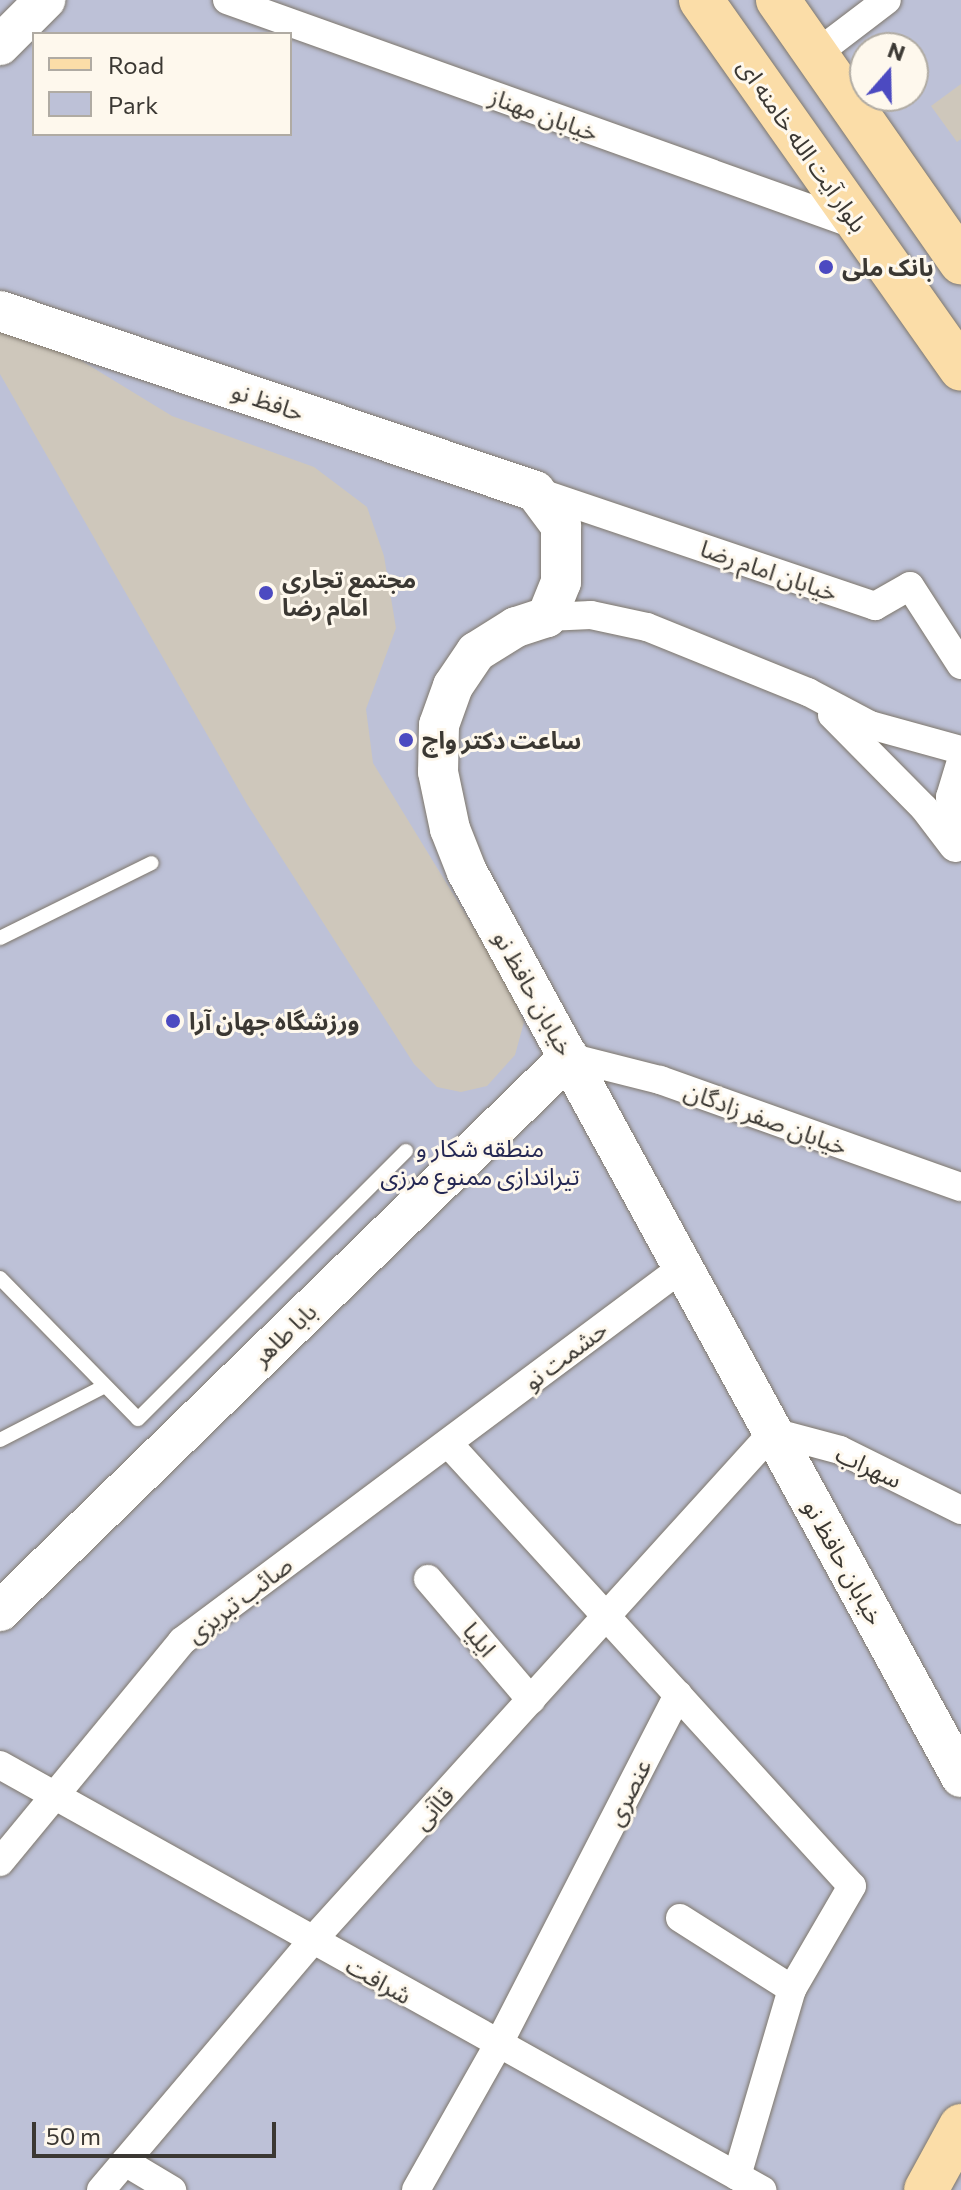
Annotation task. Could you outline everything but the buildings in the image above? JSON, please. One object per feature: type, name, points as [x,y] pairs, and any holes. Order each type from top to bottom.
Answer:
[{"type":"main road","points":[[0,45],[45,0]]},
{"type":"main road","name":"بلوار آیت الله خامنه ای","points":[[701,0],[961,368]]},
{"type":"main road","points":[[778,0],[961,262]]},
{"type":"main road","name":"حافظ نو","points":[[0,311],[535,491]]},
{"type":"main road","points":[[535,491],[561,526],[565,555],[561,582],[547,617]]},
{"type":"main road","name":"خیابان حافظ نو","points":[[547,617],[516,627],[476,652],[453,686],[439,725],[438,772],[450,829],[467,872],[961,1777]]},
{"type":"main road","name":"بابا طاهر","points":[[0,1611],[569,1057]]},
{"type":"main road","points":[[926,2190],[961,2126]]},
{"type":"street","name":"خیابان مهناز","points":[[227,0],[861,227]]},
{"type":"street","points":[[816,54],[887,0]]},
{"type":"street","name":"خیابان امام رضا","points":[[535,491],[875,606],[910,586],[961,665]]},
{"type":"street","name":"خیابان حافظ نو","points":[[547,617],[591,615],[647,627],[808,692],[870,725],[961,750]]},
{"type":"street","points":[[808,692],[924,808],[957,851]]},
{"type":"street","points":[[957,851],[950,797],[961,760]]},
{"type":"street","name":"خیابان صفر زادگان","points":[[569,1057],[660,1080],[961,1187]]},
{"type":"street","name":"حشمت نو","points":[[448,1443],[683,1267]]},
{"type":"street","name":"سهراب","points":[[773,1432],[840,1450],[961,1510]]},
{"type":"street","name":"قاآنی","points":[[101,2190],[311,1942],[773,1432]]},
{"type":"street","points":[[448,1443],[852,1886],[792,1989],[749,2183]]},
{"type":"street","name":"صائب تبریزی","points":[[0,1862],[182,1641],[448,1443]]},
{"type":"street","name":"ایلیا","points":[[428,1579],[531,1700]]},
{"type":"street","name":"عنصری","points":[[416,2190],[498,2045],[678,1695]]},
{"type":"street","name":"شرافت","points":[[0,1765],[311,1942],[749,2183]]},
{"type":"street","points":[[680,1918],[792,1989]]},
{"type":"street","points":[[125,2162],[172,2190]]},
{"type":"lane","points":[[0,938],[152,863]]},
{"type":"lane","points":[[0,1278],[138,1419],[406,1151]]},
{"type":"lane","points":[[0,1440],[105,1386]]},
{"type":"green space","name":"منطقه شکار و تیراندازی ممنوع مرزی","points":[[0,0],[961,0],[961,2190],[0,2190]]},
{"type":"place","name":"بانک ملی","points":[[826,267]]},
{"type":"place","name":"مجتمع تجاری امام رضا","points":[[266,593]]},
{"type":"place","name":"ساعت دکتر واچ","points":[[406,740]]},
{"type":"place","name":"ورزشگاه جهان آرا","points":[[173,1021]]}]
